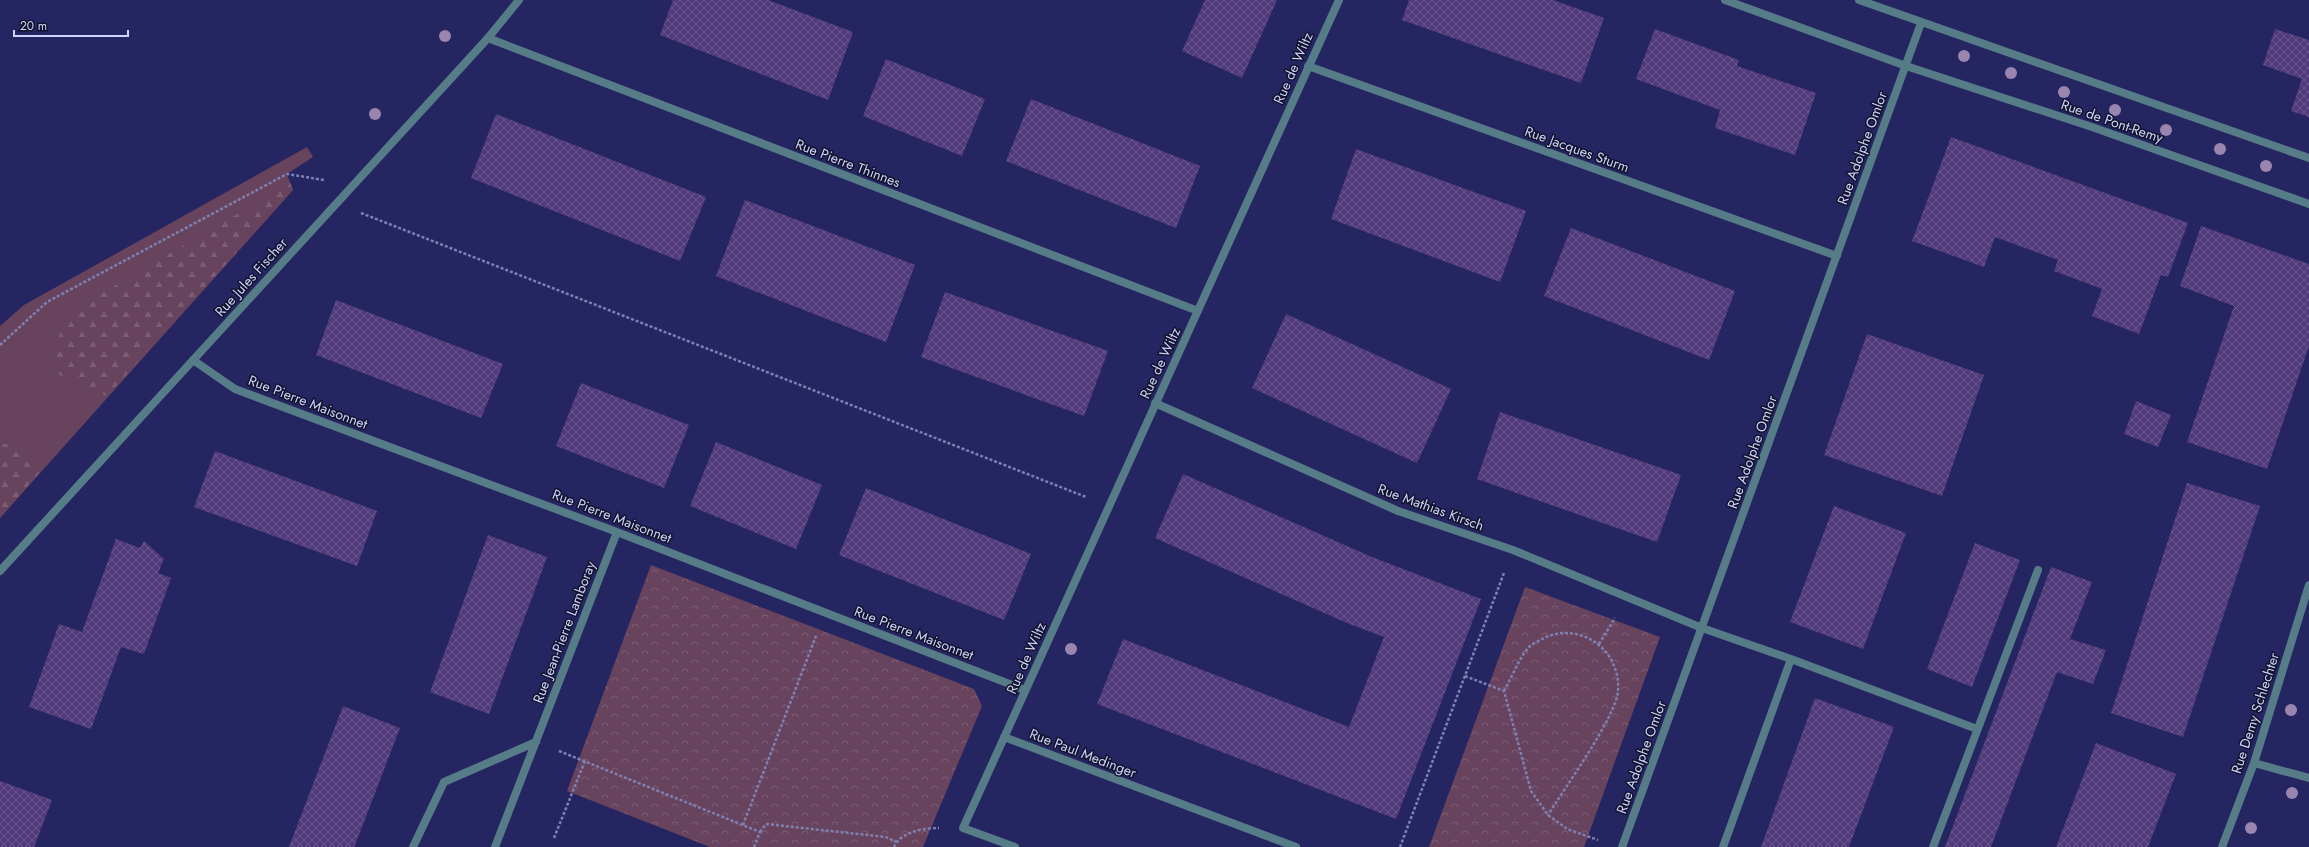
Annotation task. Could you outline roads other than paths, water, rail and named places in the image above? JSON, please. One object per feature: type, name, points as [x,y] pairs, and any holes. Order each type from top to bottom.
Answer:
[{"type":"street","name":"Rue Jules Fischer","points":[[0,571],[488,38],[519,0]]},
{"type":"street","name":"Rue de Wiltz","points":[[1004,737],[1339,0]]},
{"type":"street","name":"Rue de Pont-Remy","points":[[1725,0],[1906,66],[2092,127],[2309,204]]},
{"type":"street","points":[[1859,0],[2309,158]]},
{"type":"street","points":[[1906,66],[1922,23]]},
{"type":"street","name":"Rue Pierre Thinnes","points":[[488,38],[1198,311]]},
{"type":"street","name":"Rue Jacques Sturm","points":[[1308,66],[1837,256]]},
{"type":"street","name":"Rue Adolphe Omlor","points":[[1622,847],[1906,66]]},
{"type":"street","name":"Rue Pierre Maisonnet","points":[[193,360],[235,389],[617,532],[1025,690]]},
{"type":"street","name":"Rue Mathias Kirsch","points":[[1155,403],[1398,511],[1513,550],[1702,628],[1791,659],[1977,729]]},
{"type":"street","name":"Rue Jean-Pierre Lamboray","points":[[495,847],[617,532]]},
{"type":"street","points":[[1933,847],[2038,570]]},
{"type":"street","name":"Rue Demy Schlechter","points":[[2222,847],[2254,763],[2309,585]]},
{"type":"street","points":[[1723,847],[1791,659]]},
{"type":"street","points":[[1004,737],[963,828],[1015,847]]},
{"type":"street","name":"Rue Paul Medinger","points":[[1004,737],[1296,847]]},
{"type":"street","points":[[413,847],[444,782],[536,742]]},
{"type":"street","points":[[2254,763],[2309,778]]}]
